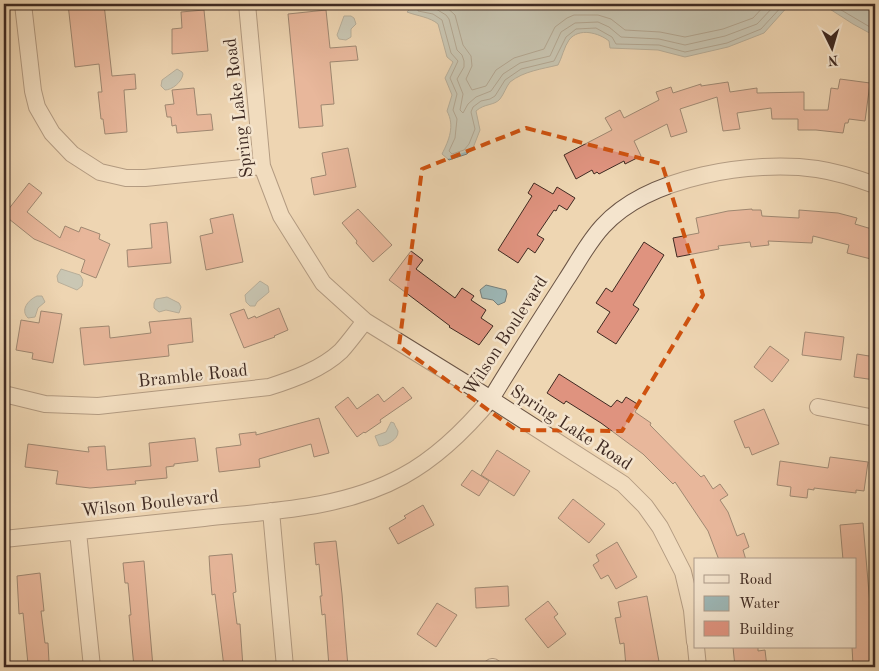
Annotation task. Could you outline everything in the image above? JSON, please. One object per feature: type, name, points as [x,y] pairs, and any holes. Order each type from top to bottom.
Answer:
[{"type":"street","points":[[23,4],[33,91],[37,107],[52,133],[72,154],[100,172],[126,178],[144,178],[262,166]]},
{"type":"street","name":"Spring Lake Road","points":[[247,4],[262,166],[281,216],[303,254],[323,283],[365,321],[623,484],[645,506],[660,526],[683,572],[692,610],[694,631]]},
{"type":"street","name":"Wilson Boulevard","points":[[4,540],[271,511],[324,504],[356,496],[404,476],[447,446],[491,399],[603,226],[640,198],[672,184],[702,176],[734,170],[772,167],[815,169],[875,185]]},
{"type":"street","name":"Bramble Road","points":[[4,394],[45,404],[98,406],[269,387],[294,379],[317,367],[339,352],[365,321]]},
{"type":"street","points":[[818,407],[875,418]]},
{"type":"street","points":[[271,511],[285,667]]},
{"type":"street","points":[[78,532],[92,667]]},
{"type":"street","points":[[696,648],[698,667]]},
{"type":"highlighted area","points":[[526,128],[662,164],[703,295],[622,431],[516,430],[399,346],[422,169]]},
{"type":"water","points":[[414,4],[790,4],[764,33],[728,47],[685,57],[658,50],[610,48],[609,41],[595,34],[583,32],[573,36],[569,40],[558,65],[515,78],[510,82],[498,101],[476,111],[480,130],[473,148],[467,154],[449,160],[442,154],[451,128],[447,111],[452,95],[445,78],[453,62],[447,57],[438,24],[427,18],[407,12]]},
{"type":"water","points":[[822,4],[875,4],[875,36],[853,24]]},
{"type":"water","points":[[344,16],[354,18],[356,24],[351,29],[351,37],[346,40],[339,39],[337,35]]},
{"type":"water","points":[[177,69],[183,74],[181,80],[174,87],[165,90],[161,86],[162,80]]},
{"type":"water","points":[[61,269],[80,275],[83,280],[82,286],[77,290],[58,282],[57,276]]},
{"type":"water","points":[[260,281],[268,286],[269,292],[255,306],[250,306],[246,302],[245,295]]},
{"type":"water","points":[[486,285],[506,290],[505,302],[498,305],[493,300],[482,298],[480,290]]},
{"type":"water","points":[[37,296],[42,296],[45,302],[38,308],[35,317],[28,318],[25,312],[26,306]]},
{"type":"water","points":[[167,297],[179,303],[181,307],[179,313],[166,310],[159,312],[154,308],[156,299]]},
{"type":"water","points":[[391,422],[394,423],[398,434],[388,444],[379,446],[375,436],[386,432]]},
{"type":"building","points":[[68,4],[104,4],[112,76],[135,74],[136,89],[124,90],[127,132],[105,134],[98,92],[102,92],[99,64],[75,67]]},
{"type":"building","points":[[204,10],[208,51],[172,54],[172,29],[182,28],[181,12]]},
{"type":"building","points":[[326,10],[330,48],[356,46],[358,60],[330,62],[334,104],[321,105],[323,126],[299,128],[288,14]]},
{"type":"building","points":[[840,79],[870,83],[865,121],[849,119],[848,123],[845,123],[843,133],[798,130],[798,119],[772,119],[771,108],[737,113],[740,129],[723,131],[717,97],[680,109],[687,132],[671,137],[667,124],[634,141],[641,156],[625,164],[624,161],[599,174],[597,172],[594,174],[592,170],[576,179],[564,155],[612,130],[605,118],[620,110],[624,118],[659,100],[656,92],[671,87],[673,93],[701,84],[701,86],[728,82],[730,92],[757,88],[757,93],[804,92],[804,110],[828,110],[831,88],[838,89]]},
{"type":"building","points":[[194,88],[197,115],[211,114],[213,130],[177,133],[176,125],[172,126],[171,117],[167,117],[165,105],[174,104],[172,90]]},
{"type":"building","points":[[348,148],[356,187],[314,195],[311,178],[326,175],[322,153]]},
{"type":"building","points":[[29,183],[42,193],[27,212],[60,238],[65,226],[79,232],[81,227],[100,234],[99,239],[110,244],[96,278],[81,272],[85,260],[34,239],[4,215]]},
{"type":"building","points":[[534,183],[553,194],[557,187],[575,198],[567,210],[559,205],[556,211],[554,210],[537,235],[544,239],[535,253],[528,248],[518,263],[498,250],[532,196],[528,193]]},
{"type":"building","points":[[358,209],[392,245],[373,262],[342,223]]},
{"type":"building","points":[[761,210],[762,216],[799,218],[799,210],[838,213],[857,218],[855,224],[875,230],[875,260],[847,253],[849,245],[813,236],[812,243],[768,241],[769,245],[751,247],[750,242],[718,246],[719,249],[677,257],[673,238],[699,233],[696,218],[728,211]]},
{"type":"building","points":[[233,214],[243,262],[206,270],[200,236],[213,233],[210,219]]},
{"type":"building","points":[[167,222],[171,263],[128,267],[127,250],[152,248],[150,224]]},
{"type":"building","points":[[644,242],[664,255],[633,305],[639,309],[616,344],[597,332],[610,312],[596,303],[606,288],[612,292]]},
{"type":"building","points":[[411,251],[423,260],[416,269],[455,298],[462,288],[474,296],[471,300],[486,310],[481,318],[493,326],[479,345],[449,327],[389,280]]},
{"type":"building","points":[[279,308],[288,330],[275,337],[244,348],[230,314],[244,309],[248,319],[255,316],[256,318]]},
{"type":"building","points":[[41,311],[62,314],[53,363],[32,359],[33,353],[16,350],[21,320],[39,323]]},
{"type":"building","points":[[191,318],[193,342],[168,345],[169,356],[84,365],[80,328],[109,326],[110,338],[151,333],[149,322]]},
{"type":"building","points":[[805,332],[844,337],[841,360],[802,355]]},
{"type":"building","points":[[770,346],[789,360],[772,382],[754,367]]},
{"type":"building","points":[[857,354],[875,357],[875,380],[854,377]]},
{"type":"building","points":[[559,374],[611,407],[617,400],[622,403],[626,397],[639,405],[635,412],[651,423],[650,425],[701,477],[704,475],[713,489],[720,484],[728,495],[720,500],[728,512],[737,536],[744,533],[749,547],[743,550],[745,558],[718,558],[708,531],[675,482],[673,484],[643,454],[601,423],[566,401],[564,404],[547,393]]},
{"type":"building","points":[[403,387],[412,398],[380,420],[381,422],[357,437],[335,407],[348,397],[357,409],[378,394],[384,402]]},
{"type":"building","points":[[764,409],[779,444],[752,455],[749,447],[745,448],[734,421]]},
{"type":"building","points":[[319,418],[329,453],[314,457],[311,444],[259,459],[260,467],[219,472],[216,448],[241,445],[239,434],[256,432],[256,435]]},
{"type":"building","points":[[195,438],[198,461],[174,464],[174,466],[166,467],[167,478],[135,481],[136,484],[90,488],[56,484],[58,471],[25,467],[28,444],[89,452],[88,447],[105,446],[107,470],[151,466],[149,443]]},
{"type":"building","points":[[497,450],[530,471],[514,496],[481,475]]},
{"type":"building","points":[[830,457],[868,462],[864,491],[856,490],[856,493],[814,488],[814,490],[808,489],[807,498],[790,496],[791,487],[777,485],[780,461],[828,468]]},
{"type":"building","points":[[472,470],[489,481],[479,496],[461,485]]},
{"type":"building","points":[[573,499],[605,524],[589,543],[558,518]]},
{"type":"building","points":[[423,505],[434,525],[398,544],[389,528],[406,518],[404,516]]},
{"type":"building","points":[[863,523],[875,663],[853,665],[852,648],[856,648],[856,558],[843,558],[840,525]]},
{"type":"building","points":[[336,541],[348,667],[329,667],[325,614],[322,615],[320,596],[322,596],[319,564],[316,565],[314,543]]},
{"type":"building","points":[[617,542],[637,577],[616,589],[608,575],[601,579],[593,565],[599,561],[596,555]]},
{"type":"building","points":[[232,554],[236,592],[233,593],[237,624],[240,624],[243,667],[224,667],[215,594],[212,595],[209,556]]},
{"type":"building","points":[[144,561],[153,667],[134,667],[128,583],[125,583],[123,563]]},
{"type":"building","points":[[40,573],[44,611],[41,611],[45,643],[48,643],[49,662],[28,664],[23,613],[19,614],[17,576]]},
{"type":"building","points":[[508,586],[509,606],[476,608],[475,588]]},
{"type":"building","points":[[647,596],[660,667],[626,667],[624,643],[620,644],[615,618],[621,617],[618,602]]},
{"type":"building","points":[[548,601],[558,614],[554,617],[566,634],[548,648],[525,619]]},
{"type":"building","points":[[437,603],[457,615],[436,647],[417,634]]},
{"type":"building","points":[[733,648],[758,648],[758,651],[765,650],[767,667],[735,667]]}]
